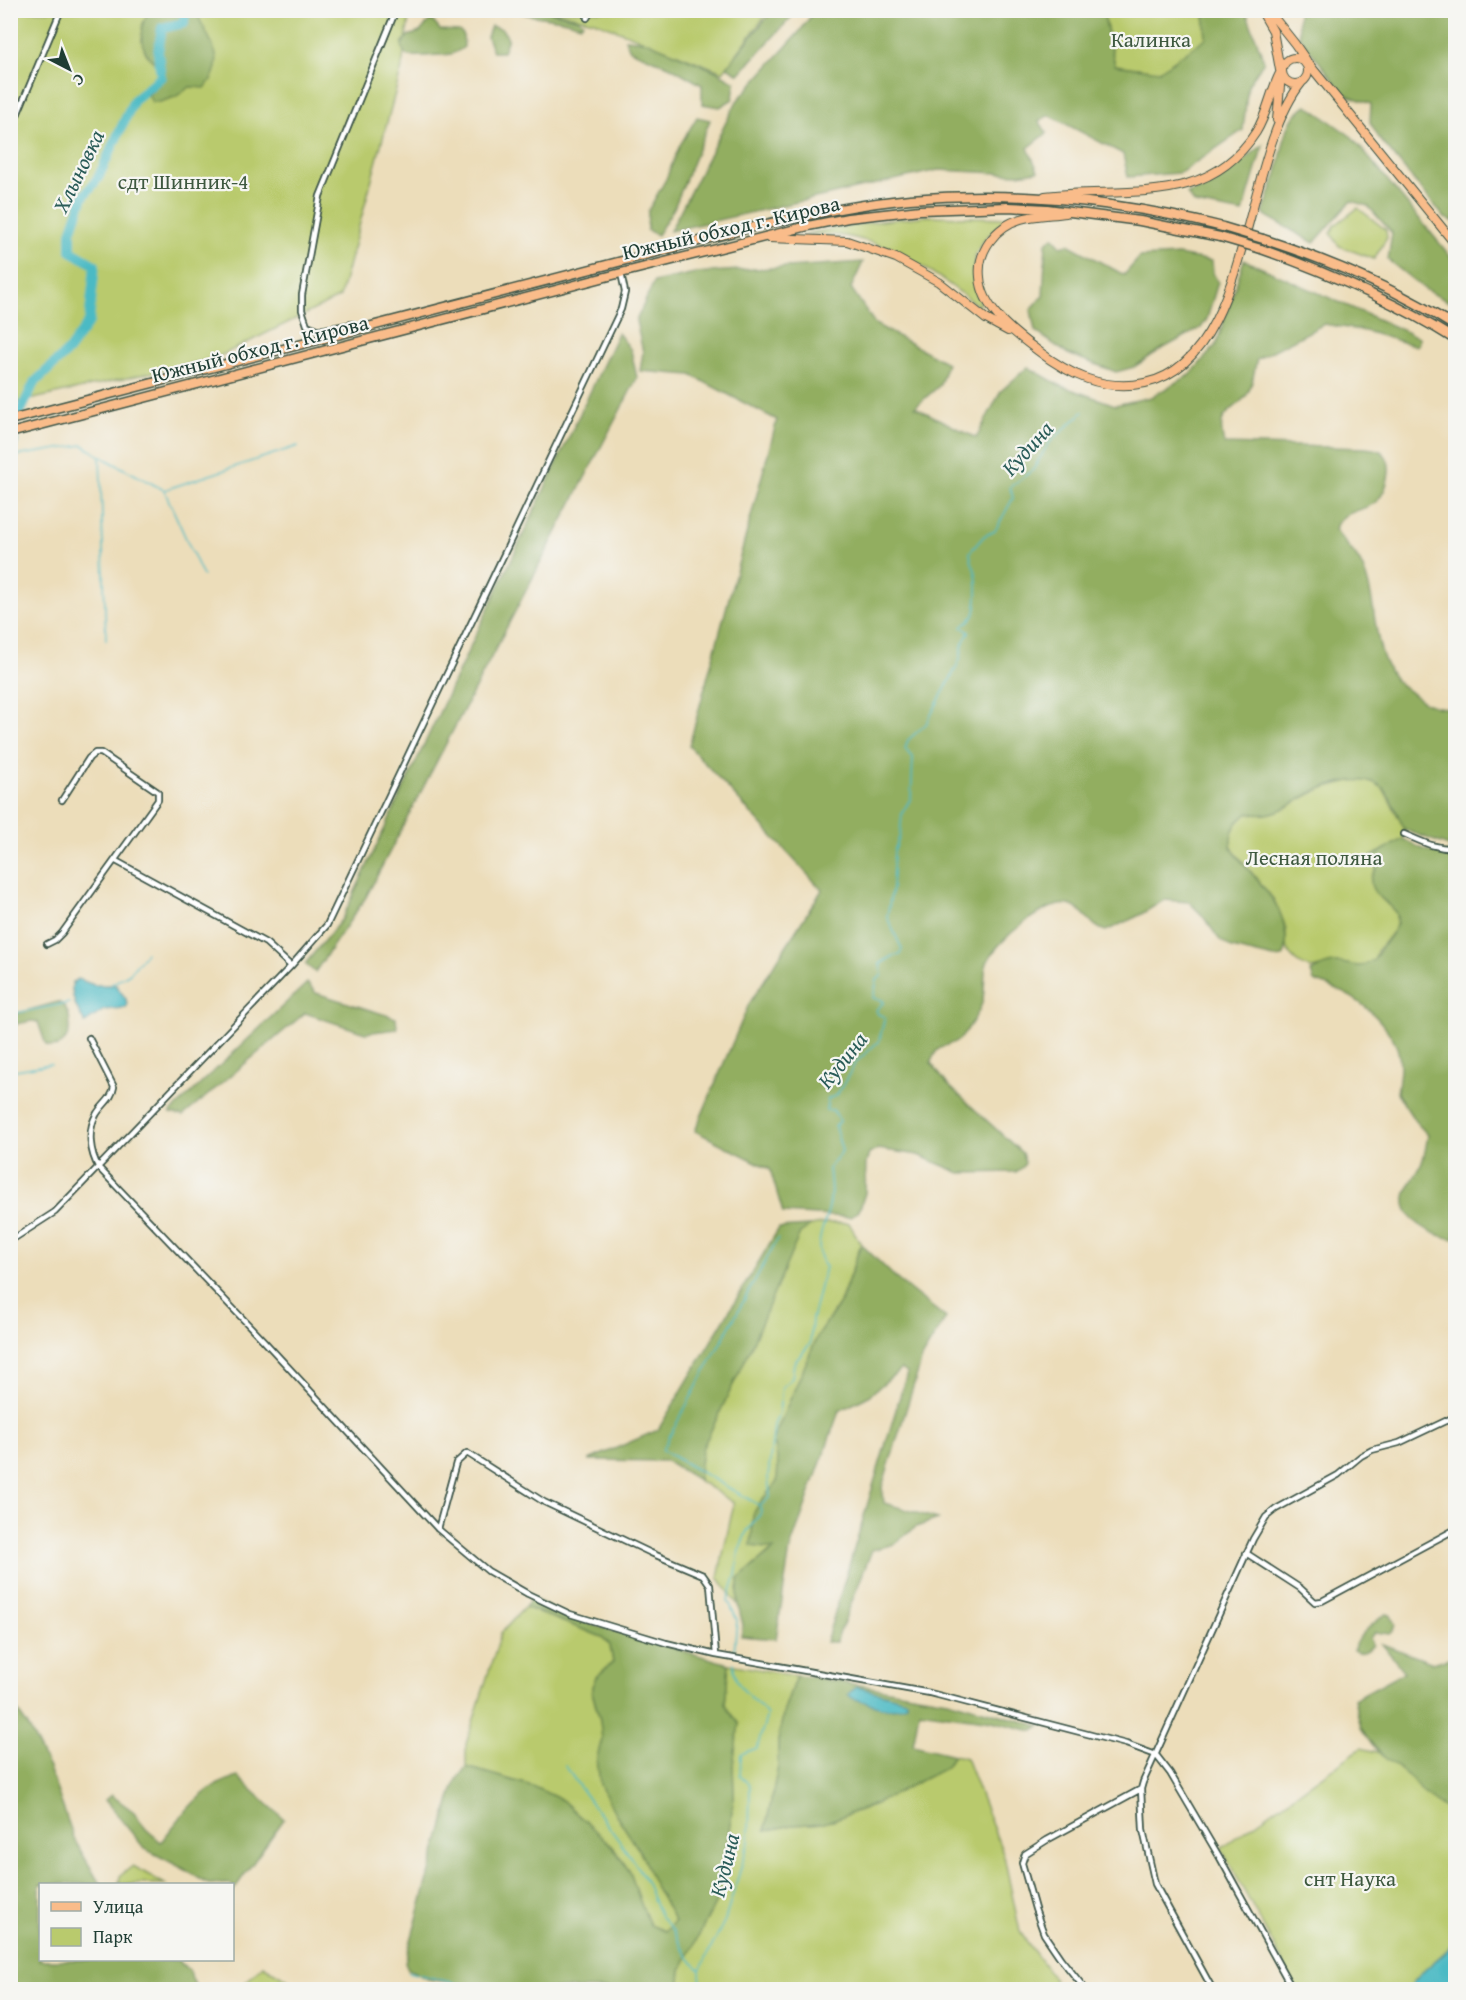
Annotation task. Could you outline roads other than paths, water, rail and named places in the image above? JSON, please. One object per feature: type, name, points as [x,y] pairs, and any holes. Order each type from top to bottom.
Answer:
[{"type":"highway","name":"Южный обход г. Кирова","points":[[10,420],[803,215],[843,207],[909,199],[1038,197],[1146,210],[1222,227],[1329,262],[1381,285],[1455,327]]},
{"type":"highway","name":"Южный обход г. Кирова","points":[[10,433],[808,226],[848,218],[920,210],[1008,207],[1070,212],[1140,221],[1220,237],[1261,249],[1363,289],[1455,340]]},
{"type":"main road","points":[[1261,10],[1273,31],[1281,73],[1292,84],[1302,82]]},
{"type":"main road","points":[[1268,10],[1307,62],[1455,245]]},
{"type":"main road","points":[[1276,127],[1284,63],[1298,57],[1307,62]]},
{"type":"main road","points":[[761,238],[848,241],[896,258],[939,282],[986,318],[1020,337],[1069,371],[1103,384],[1139,385],[1160,379],[1180,368],[1202,346],[1223,306],[1276,127],[1308,72],[1307,62]]},
{"type":"main road","points":[[1038,197],[1164,190],[1193,182],[1209,174],[1231,160],[1255,134],[1266,113],[1274,85],[1281,73]]},
{"type":"main road","points":[[1020,337],[998,315],[983,292],[979,274],[984,250],[992,238],[1012,223],[1032,217],[1070,212]]},
{"type":"street","points":[[10,132],[61,10]]},
{"type":"street","points":[[361,329],[353,324],[320,330],[307,325],[302,310],[302,295],[320,196],[396,10]]},
{"type":"street","points":[[587,18],[592,10]]},
{"type":"street","points":[[10,1241],[55,1212],[291,966],[327,925],[616,318],[625,292],[621,273]]},
{"type":"street","points":[[47,944],[62,933],[116,861],[158,800],[158,792],[101,753],[95,753],[89,758],[62,800]]},
{"type":"street","points":[[1404,834],[1432,846],[1455,848]]},
{"type":"street","points":[[116,861],[266,943],[291,966]]},
{"type":"street","points":[[89,1038],[114,1087],[111,1098],[96,1115],[93,1123],[90,1141],[99,1168],[438,1528],[488,1570],[528,1594],[570,1614],[666,1643],[717,1655],[930,1693],[1126,1744],[1156,1755],[1170,1773],[1220,1858],[1293,1989]]},
{"type":"street","points":[[1213,1989],[1155,1884],[1143,1830],[1141,1789],[1246,1553],[1266,1517],[1276,1509],[1338,1475],[1372,1450],[1399,1443],[1455,1416]]},
{"type":"street","points":[[438,1528],[456,1463],[467,1453],[544,1502],[703,1575],[710,1586],[717,1655]]},
{"type":"street","points":[[1246,1553],[1300,1588],[1316,1602],[1322,1601],[1455,1529]]},
{"type":"street","points":[[1086,1989],[1044,1934],[1022,1863],[1025,1854],[1141,1789]]},
{"type":"water","points":[[78,979],[94,985],[116,985],[126,999],[127,1006],[104,1010],[85,1023],[72,992],[73,982]]},
{"type":"water","points":[[857,1687],[906,1700],[907,1704],[887,1708],[852,1698],[848,1694]]},
{"type":"water","points":[[1455,1942],[1455,1989],[1409,1989],[1419,1976]]},
{"type":"waterway","name":"Хлыновка","points":[[19,415],[34,383],[68,351],[89,322],[95,265],[71,251],[71,232],[83,197],[98,178],[134,100],[161,77],[158,52],[162,28],[184,23],[185,10]]},
{"type":"waterway","name":"Кудина","points":[[734,1653],[737,1620],[728,1600],[736,1575],[739,1550],[747,1531],[761,1513],[760,1506],[770,1497],[768,1477],[774,1425],[779,1413],[782,1387],[792,1378],[794,1363],[810,1344],[812,1319],[825,1267],[819,1250],[819,1242],[831,1198],[829,1168],[842,1151],[835,1127],[840,1121],[833,1110],[826,1110],[828,1099],[837,1095],[856,1062],[879,1041],[885,1017],[878,1014],[876,1010],[884,1002],[873,998],[877,980],[882,975],[880,964],[893,956],[900,955],[902,949],[887,917],[892,889],[894,852],[900,835],[902,813],[911,798],[913,757],[905,749],[908,740],[926,724],[960,659],[963,643],[969,632],[962,627],[973,617],[977,594],[976,574],[970,552],[984,536],[995,531],[1013,498],[1010,487],[1033,470],[1048,444],[1083,412]]},
{"type":"waterway","name":"Хлыновка","points":[[10,453],[14,441]]},
{"type":"waterway","points":[[10,457],[83,445],[164,490],[298,446]]},
{"type":"waterway","points":[[100,456],[106,640]]},
{"type":"waterway","points":[[164,490],[203,576]]},
{"type":"waterway","points":[[112,984],[130,973],[146,953]]},
{"type":"waterway","points":[[10,1014],[69,1003]]},
{"type":"waterway","points":[[10,1071],[51,1064]]},
{"type":"waterway","points":[[759,1505],[662,1450],[778,1238]]},
{"type":"waterway","name":"Кудина","points":[[701,1990],[700,1970],[725,1920],[749,1841],[750,1785],[740,1776],[741,1754],[757,1748],[767,1715],[736,1680],[734,1663]]},
{"type":"waterway","points":[[565,1765],[632,1859],[647,1883],[660,1915],[700,1970]]},
{"type":"waterway","points":[[408,1972],[483,1990]]},
{"type":"park label","name":"Калинка","points":[[1151,40]]},
{"type":"park label","name":"сдт Шинник-4","points":[[183,182]]},
{"type":"park label","name":"Лесная поляна","points":[[1314,858]]},
{"type":"park label","name":"снт Наука","points":[[1350,1879]]}]
